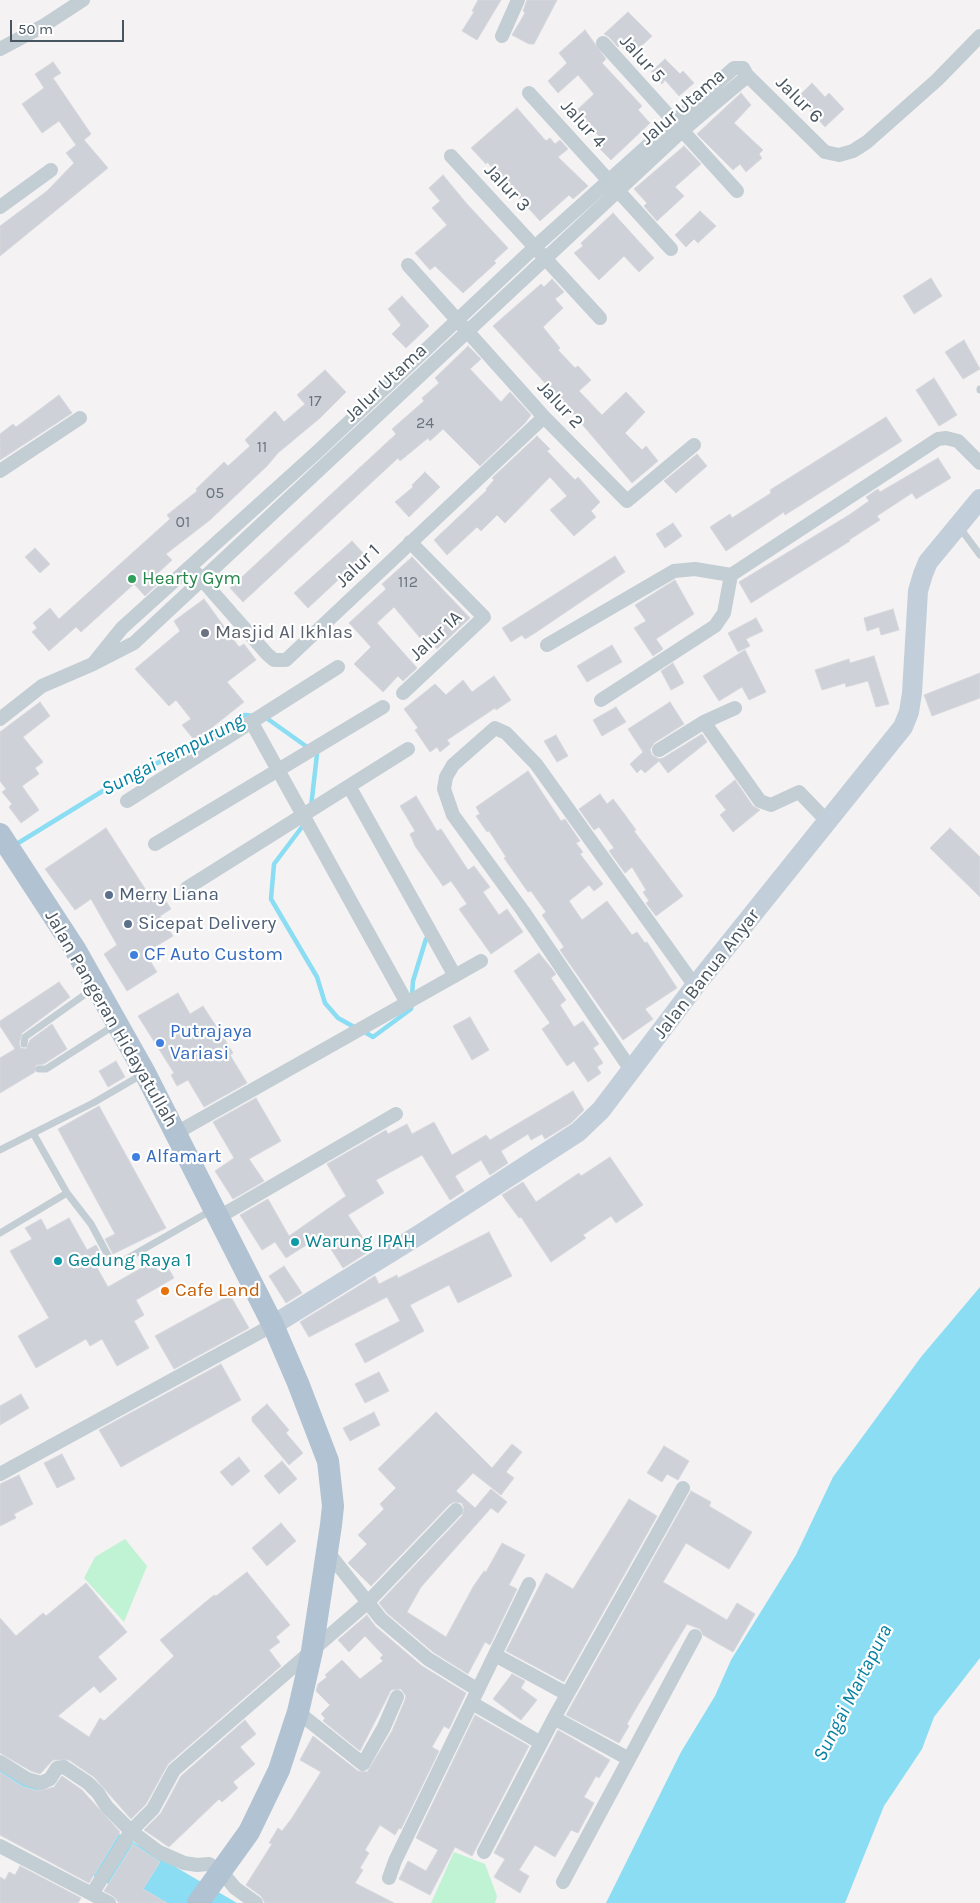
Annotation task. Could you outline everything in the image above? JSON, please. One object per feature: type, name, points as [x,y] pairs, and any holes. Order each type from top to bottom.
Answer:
[{"type":"main road","name":"Jalan Pangeran Hidayatullah","points":[[0,834],[75,949],[145,1073],[273,1325],[302,1392],[328,1461],[333,1506],[312,1651],[298,1712],[279,1770],[249,1832],[198,1903]]},
{"type":"street","points":[[0,49],[43,26],[83,0]]},
{"type":"street","points":[[502,36],[518,0]]},
{"type":"street","name":"Jalur 6","points":[[747,75],[825,152],[839,155],[853,151],[867,142],[937,80],[980,36]]},
{"type":"street","name":"Jalur 5","points":[[603,43],[737,191]]},
{"type":"street","name":"Jalur Utama","points":[[93,664],[122,628],[316,454],[536,246],[613,186],[678,127],[734,68],[741,67],[747,75]]},
{"type":"street","name":"Jalur 4","points":[[529,93],[671,249]]},
{"type":"street","name":"Jalur 3","points":[[451,156],[547,258]]},
{"type":"street","points":[[0,207],[51,170]]},
{"type":"street","name":"Jalur Utama","points":[[93,664],[134,643],[547,258],[613,186]]},
{"type":"street","points":[[547,258],[600,318]]},
{"type":"street","points":[[408,266],[457,321]]},
{"type":"street","name":"Jalur 2","points":[[457,321],[544,417],[627,501],[694,445]]},
{"type":"street","name":"Jalur 1","points":[[202,579],[267,654],[274,660],[286,660],[544,417]]},
{"type":"street","points":[[0,471],[80,418]]},
{"type":"street","points":[[547,645],[674,571],[695,569],[731,575],[938,439],[946,438],[958,441],[980,463]]},
{"type":"street","points":[[316,454],[326,465]]},
{"type":"street","name":"Jalan Banua Anyar","points":[[273,1325],[422,1233],[578,1132],[601,1110],[695,986],[903,727],[910,712],[918,591],[928,562],[980,499]]},
{"type":"street","name":"Jalur 1A","points":[[403,693],[484,617],[410,542]]},
{"type":"street","points":[[190,567],[202,579]]},
{"type":"street","points":[[601,700],[714,626],[724,613],[731,575]]},
{"type":"street","points":[[0,718],[42,686],[93,664]]},
{"type":"street","points":[[127,801],[338,667]]},
{"type":"street","points":[[155,844],[382,706]]},
{"type":"street","points":[[660,750],[704,722],[735,708]]},
{"type":"street","points":[[704,722],[760,801],[772,805],[799,792],[828,822]]},
{"type":"street","points":[[252,723],[407,1003]]},
{"type":"street","points":[[631,1070],[523,911],[453,815],[444,789],[446,777],[453,766],[495,728],[506,733],[536,764],[695,986]]},
{"type":"street","points":[[187,888],[408,749]]},
{"type":"street","points":[[349,786],[455,976]]},
{"type":"street","points":[[176,1133],[481,961]]},
{"type":"street","points":[[217,1213],[396,1114]]},
{"type":"street","points":[[0,1474],[273,1325]]},
{"type":"street","points":[[484,1852],[567,1694],[683,1488]]},
{"type":"street","points":[[92,1894],[129,1833],[153,1809],[166,1781],[174,1770],[367,1603],[456,1510]]},
{"type":"street","points":[[327,1551],[381,1619],[428,1659],[478,1690]]},
{"type":"street","points":[[390,1878],[396,1861],[529,1584]]},
{"type":"street","points":[[563,1882],[695,1636]]},
{"type":"street","points":[[495,1655],[567,1694]]},
{"type":"street","points":[[298,1712],[363,1764],[384,1727],[397,1697]]},
{"type":"street","points":[[472,1703],[541,1743]]},
{"type":"street","points":[[554,1718],[629,1759]]},
{"type":"street","points":[[0,1762],[28,1779],[41,1783],[50,1778],[57,1768],[64,1767],[98,1793],[129,1833],[175,1860],[192,1865],[208,1863],[217,1877],[256,1903]]},
{"type":"street","points":[[0,1846],[109,1903]]},
{"type":"lane","points":[[958,526],[980,555]]},
{"type":"lane","points":[[24,1044],[25,1037],[96,987]]},
{"type":"lane","points":[[39,1070],[46,1069],[118,1024]]},
{"type":"lane","points":[[0,1150],[145,1073]]},
{"type":"lane","points":[[33,1133],[67,1193],[92,1224],[111,1261],[121,1262],[217,1213]]},
{"type":"lane","points":[[0,1233],[67,1193]]},
{"type":"green space","points":[[125,1539],[147,1566],[124,1622],[84,1578],[95,1557]]},
{"type":"green space","points":[[454,1852],[485,1864],[497,1896],[495,1903],[431,1903]]},
{"type":"water","name":"Sungai Martapura","points":[[980,1287],[980,1658],[934,1717],[922,1749],[884,1806],[845,1903],[606,1903],[681,1752],[715,1696],[731,1660],[796,1555],[833,1477],[921,1357]]},
{"type":"water","points":[[0,1769],[92,1818],[237,1903],[144,1903],[0,1826]]},
{"type":"building","points":[[478,0],[501,0],[477,40],[462,31],[474,12],[472,11]]},
{"type":"building","points":[[527,0],[557,0],[534,44],[529,44],[512,35],[525,13],[523,11]]},
{"type":"building","points":[[628,12],[652,36],[631,56],[620,45],[618,47],[604,34]]},
{"type":"building","points":[[585,30],[606,59],[602,63],[642,106],[638,110],[650,123],[611,160],[597,146],[603,140],[575,112],[594,94],[578,75],[558,93],[548,81],[567,63],[559,53]]},
{"type":"building","points":[[665,59],[680,74],[683,71],[694,83],[679,96],[665,80],[662,84],[651,72]]},
{"type":"building","points":[[53,62],[61,73],[53,78],[91,134],[84,140],[108,168],[0,256],[0,226],[47,191],[74,163],[66,153],[76,145],[59,121],[42,133],[22,104],[44,88],[35,74]]},
{"type":"building","points":[[812,83],[825,97],[829,93],[844,109],[825,127],[798,97]]},
{"type":"building","points":[[741,93],[751,105],[734,123],[763,150],[759,154],[762,158],[746,172],[740,164],[733,170],[697,134]]},
{"type":"building","points":[[517,108],[546,141],[550,138],[555,144],[560,140],[568,149],[558,157],[588,186],[573,199],[569,195],[540,221],[487,162],[486,164],[471,148]]},
{"type":"building","points":[[684,146],[701,164],[675,187],[684,196],[657,221],[644,206],[647,203],[634,189]]},
{"type":"building","points":[[443,175],[508,248],[494,261],[496,263],[463,293],[435,266],[430,270],[415,253],[447,225],[432,208],[440,201],[429,188]]},
{"type":"building","points":[[700,211],[716,226],[698,243],[694,239],[686,247],[675,235]]},
{"type":"building","points":[[613,213],[654,258],[639,272],[624,256],[599,280],[574,253],[583,246],[581,243]]},
{"type":"building","points":[[931,278],[942,296],[914,314],[903,296]]},
{"type":"building","points":[[552,279],[564,292],[555,299],[563,308],[543,327],[560,348],[558,350],[575,368],[578,366],[591,380],[579,391],[602,415],[626,392],[645,412],[625,433],[642,450],[646,446],[658,461],[632,483],[547,383],[493,326],[541,284],[544,287]]},
{"type":"building","points":[[402,296],[429,326],[406,348],[392,334],[401,325],[388,309]]},
{"type":"building","points":[[964,340],[980,369],[963,379],[945,352]]},
{"type":"building","points":[[468,346],[481,359],[470,369],[501,402],[510,392],[531,415],[525,423],[480,466],[443,429],[430,441],[428,438],[400,461],[398,458],[243,602],[230,588],[396,434],[392,429],[424,401],[422,398],[439,383],[435,378]]},
{"type":"building","points":[[325,370],[346,392],[320,418],[278,453],[267,466],[210,520],[166,554],[172,560],[157,574],[162,580],[145,596],[134,584],[81,632],[76,627],[49,651],[32,632],[37,628],[33,623],[50,608],[59,619],[170,519],[167,515],[197,491],[196,489],[224,462],[228,466],[250,446],[245,440],[275,411],[284,422],[305,404],[297,395]]},
{"type":"building","points":[[934,378],[957,415],[939,426],[916,390]]},
{"type":"building","points":[[59,395],[72,413],[0,460],[0,434],[13,424],[16,427]]},
{"type":"building","points":[[886,417],[902,441],[785,515],[784,512],[726,551],[710,527],[730,514],[732,518],[771,493],[770,490]]},
{"type":"building","points":[[537,436],[550,449],[547,451],[575,480],[578,477],[600,502],[591,511],[596,517],[574,536],[550,510],[567,496],[550,477],[505,523],[497,515],[481,531],[477,527],[447,555],[434,540],[487,490],[494,480],[492,478]]},
{"type":"building","points":[[697,454],[707,466],[676,493],[664,481]]},
{"type":"building","points":[[938,458],[951,478],[916,499],[912,493],[877,516],[880,520],[850,541],[751,603],[739,582],[849,515],[869,501],[866,497],[878,489],[880,492]]},
{"type":"building","points":[[425,472],[440,487],[409,517],[395,502],[413,487],[412,485]]},
{"type":"building","points":[[673,523],[682,536],[665,548],[656,534]]},
{"type":"building","points":[[352,541],[365,555],[308,608],[294,593]]},
{"type":"building","points":[[35,548],[50,564],[40,573],[25,557]]},
{"type":"building","points":[[615,556],[625,572],[535,633],[525,639],[522,635],[511,642],[502,628]]},
{"type":"building","points":[[412,557],[470,618],[437,649],[431,641],[426,645],[394,607],[377,623],[417,668],[403,681],[398,676],[383,692],[354,664],[371,647],[349,623],[386,589],[382,584]]},
{"type":"building","points":[[675,580],[694,614],[656,639],[663,649],[653,656],[634,628],[646,621],[635,605]]},
{"type":"building","points":[[204,599],[239,647],[244,644],[256,660],[227,682],[244,702],[195,741],[182,725],[191,719],[176,700],[169,706],[135,669],[180,631],[174,621]]},
{"type":"building","points":[[893,609],[899,630],[881,635],[879,627],[867,631],[864,618]]},
{"type":"building","points":[[756,618],[763,631],[746,639],[750,646],[738,652],[728,633]]},
{"type":"building","points":[[612,645],[622,662],[587,682],[577,666]]},
{"type":"building","points":[[745,650],[766,692],[749,700],[742,687],[719,701],[703,676]]},
{"type":"building","points":[[874,656],[889,704],[876,707],[868,681],[846,687],[845,683],[822,690],[815,670],[849,659],[850,663]]},
{"type":"building","points":[[673,663],[684,683],[671,690],[661,671]]},
{"type":"building","points":[[980,673],[980,698],[932,716],[924,695]]},
{"type":"building","points":[[494,676],[511,700],[496,710],[495,708],[447,740],[450,744],[440,752],[437,747],[430,752],[415,730],[418,728],[404,709],[435,684],[446,695],[463,680],[472,692]]},
{"type":"building","points":[[40,702],[50,716],[23,737],[43,762],[35,768],[39,774],[22,786],[39,810],[21,823],[9,807],[12,804],[2,792],[6,789],[0,781],[0,732]]},
{"type":"building","points":[[670,702],[684,724],[654,743],[650,750],[652,755],[659,759],[663,758],[702,734],[707,742],[668,773],[659,761],[645,773],[641,769],[637,773],[630,764],[643,752],[628,729]]},
{"type":"building","points":[[616,707],[626,722],[602,736],[593,720]]},
{"type":"building","points":[[556,735],[568,756],[557,762],[544,741]]},
{"type":"building","points":[[528,771],[561,821],[565,819],[580,841],[576,843],[583,852],[580,854],[603,884],[594,891],[589,885],[569,901],[582,920],[607,901],[632,935],[637,932],[645,943],[647,942],[677,988],[645,1009],[653,1019],[623,1040],[560,950],[564,947],[542,915],[546,912],[531,891],[528,892],[504,858],[506,857],[489,831],[487,832],[476,816],[480,814],[476,807]]},
{"type":"building","points":[[735,780],[753,806],[760,810],[733,832],[720,815],[726,810],[715,796]]},
{"type":"building","points":[[600,794],[607,804],[613,799],[636,830],[634,831],[683,896],[656,916],[646,903],[649,901],[643,892],[646,890],[632,867],[625,873],[609,851],[614,848],[599,827],[594,830],[579,809]]},
{"type":"building","points":[[416,796],[437,831],[441,829],[468,870],[474,866],[490,887],[483,892],[499,915],[507,909],[523,932],[491,954],[459,909],[467,904],[451,881],[443,886],[415,846],[410,834],[415,831],[400,806]]},
{"type":"building","points":[[106,828],[151,898],[160,892],[171,909],[160,916],[173,936],[145,953],[157,972],[127,991],[104,954],[117,945],[91,899],[75,910],[45,869]]},
{"type":"building","points":[[950,828],[980,857],[980,897],[930,848]]},
{"type":"building","points":[[539,953],[556,974],[551,978],[566,1000],[560,1005],[574,1027],[583,1021],[599,1044],[593,1048],[603,1063],[597,1067],[601,1073],[588,1082],[574,1061],[567,1066],[542,1029],[550,1023],[514,971]]},
{"type":"building","points":[[59,982],[70,997],[22,1033],[19,1044],[21,1048],[26,1049],[30,1040],[52,1024],[67,1049],[44,1064],[36,1065],[35,1072],[0,1093],[0,1058],[15,1049],[0,1026],[0,1021]]},
{"type":"building","points":[[178,993],[190,1014],[203,1006],[233,1053],[230,1055],[247,1083],[204,1107],[188,1080],[177,1086],[171,1075],[174,1073],[138,1016]]},
{"type":"building","points":[[470,1017],[489,1050],[472,1060],[453,1026]]},
{"type":"building","points":[[116,1061],[125,1077],[108,1087],[99,1071]]},
{"type":"building","points":[[573,1091],[584,1110],[571,1123],[545,1139],[542,1134],[531,1140],[528,1134],[501,1151],[508,1163],[490,1175],[481,1160],[455,1176],[464,1191],[450,1200],[422,1155],[376,1180],[384,1193],[348,1215],[371,1250],[343,1268],[322,1235],[286,1258],[275,1242],[262,1250],[240,1215],[268,1199],[289,1236],[346,1196],[327,1164],[386,1130],[388,1134],[407,1124],[412,1134],[434,1122],[452,1155],[486,1135],[490,1140]]},
{"type":"building","points":[[256,1098],[281,1141],[249,1159],[264,1181],[233,1199],[215,1171],[234,1158],[213,1122]]},
{"type":"building","points":[[99,1106],[166,1228],[113,1254],[105,1239],[115,1234],[58,1129]]},
{"type":"building","points":[[610,1157],[643,1205],[616,1223],[611,1216],[583,1235],[586,1238],[551,1262],[521,1217],[519,1218],[502,1195],[523,1182],[536,1202],[579,1173],[581,1176]]},
{"type":"building","points":[[69,1218],[87,1250],[96,1245],[104,1259],[95,1264],[108,1287],[152,1262],[158,1271],[167,1266],[174,1278],[136,1300],[144,1315],[134,1321],[149,1348],[117,1366],[102,1339],[90,1346],[86,1339],[36,1368],[18,1336],[49,1318],[10,1251],[32,1239],[25,1228],[41,1219],[47,1230]]},
{"type":"building","points":[[489,1232],[512,1276],[458,1303],[449,1285],[410,1305],[424,1331],[365,1363],[355,1344],[400,1321],[387,1297],[309,1337],[300,1322],[375,1276],[379,1284],[397,1275],[398,1278]]},
{"type":"building","points":[[284,1266],[302,1293],[286,1303],[269,1276]]},
{"type":"building","points":[[230,1295],[249,1328],[174,1369],[155,1336]]},
{"type":"building","points":[[221,1364],[241,1400],[121,1467],[99,1430]]},
{"type":"building","points":[[379,1372],[389,1391],[365,1403],[355,1384]]},
{"type":"building","points":[[21,1394],[29,1408],[0,1425],[0,1406]]},
{"type":"building","points":[[267,1404],[289,1430],[286,1433],[303,1453],[289,1465],[252,1421],[252,1417]]},
{"type":"building","points":[[374,1412],[380,1425],[350,1441],[343,1428]]},
{"type":"building","points":[[436,1412],[492,1468],[512,1444],[522,1452],[506,1472],[514,1478],[501,1495],[473,1473],[456,1491],[475,1508],[491,1489],[507,1502],[498,1513],[491,1508],[421,1587],[407,1612],[446,1637],[473,1587],[484,1571],[486,1572],[502,1543],[525,1555],[509,1585],[517,1589],[490,1645],[485,1642],[468,1674],[433,1652],[387,1613],[379,1603],[462,1516],[464,1508],[462,1503],[454,1502],[450,1504],[371,1586],[348,1563],[367,1544],[358,1535],[384,1509],[380,1504],[396,1488],[378,1469]]},
{"type":"building","points":[[664,1446],[689,1461],[678,1480],[667,1474],[662,1482],[647,1473]]},
{"type":"building","points":[[62,1454],[75,1479],[57,1488],[44,1463]]},
{"type":"building","points":[[239,1457],[250,1471],[232,1486],[220,1472]]},
{"type":"building","points":[[282,1461],[297,1479],[279,1494],[264,1476]]},
{"type":"building","points":[[19,1475],[33,1504],[14,1514],[16,1518],[0,1526],[0,1484]]},
{"type":"building","points":[[691,1491],[711,1502],[709,1506],[752,1532],[729,1569],[686,1543],[663,1582],[727,1620],[737,1603],[755,1614],[733,1652],[703,1635],[700,1629],[687,1624],[627,1724],[629,1726],[619,1743],[566,1715]]},
{"type":"building","points":[[629,1499],[657,1516],[564,1682],[506,1651],[546,1573],[573,1589]]},
{"type":"building","points":[[281,1523],[296,1541],[267,1566],[252,1548]]},
{"type":"building","points":[[247,1572],[290,1625],[276,1637],[280,1642],[269,1650],[281,1666],[168,1764],[146,1804],[131,1819],[94,1777],[69,1760],[53,1760],[40,1774],[31,1771],[0,1753],[0,1618],[16,1636],[43,1613],[46,1616],[86,1583],[127,1632],[98,1657],[117,1679],[100,1693],[94,1686],[58,1716],[89,1737],[100,1718],[104,1721],[174,1656],[160,1640],[214,1595],[216,1596]]},
{"type":"building","points":[[367,1615],[375,1626],[422,1666],[466,1693],[449,1729],[444,1726],[432,1747],[439,1751],[401,1829],[399,1828],[395,1835],[380,1825],[365,1850],[369,1853],[360,1868],[363,1870],[355,1883],[394,1903],[265,1903],[261,1896],[246,1885],[272,1844],[269,1843],[278,1828],[282,1831],[292,1818],[321,1772],[300,1760],[313,1736],[358,1771],[367,1772],[392,1731],[405,1700],[406,1696],[401,1689],[391,1690],[360,1751],[323,1721],[325,1718],[321,1714],[330,1705],[316,1691],[318,1684],[327,1677],[325,1675],[342,1660],[360,1679],[383,1661],[380,1658],[383,1655],[365,1636],[349,1652],[338,1640]]},
{"type":"building","points":[[512,1674],[525,1681],[521,1688],[537,1700],[521,1720],[493,1699]]},
{"type":"building","points":[[475,1715],[529,1746],[472,1856],[455,1847],[430,1895],[399,1879],[408,1861],[426,1871],[438,1850],[416,1838]]},
{"type":"building","points":[[245,1720],[256,1734],[240,1747],[255,1764],[233,1782],[238,1788],[222,1802],[219,1799],[169,1847],[144,1830],[161,1813],[181,1776]]},
{"type":"building","points":[[558,1730],[610,1760],[599,1778],[596,1776],[584,1797],[594,1803],[578,1833],[571,1830],[555,1857],[535,1845],[519,1870],[529,1876],[520,1893],[494,1877],[505,1859],[494,1853]]},
{"type":"building","points":[[0,1772],[23,1787],[39,1791],[54,1787],[62,1776],[82,1790],[120,1832],[89,1883],[0,1835]]},
{"type":"building","points":[[133,1844],[160,1862],[143,1889],[167,1903],[119,1903],[113,1896],[104,1891]]},
{"type":"building","points":[[20,1866],[81,1898],[78,1903],[0,1903],[0,1877],[5,1880],[9,1872],[15,1875]]},
{"type":"waterway","name":"Sungai Tempurung","points":[[15,845],[106,789],[189,747],[245,715],[255,716]]},
{"type":"waterway","name":"Sungai Tempurung","points":[[265,717],[317,754],[311,807]]},
{"type":"waterway","name":"Sungai Tempurung","points":[[305,823],[274,864],[271,899],[317,977],[325,1003],[338,1018],[356,1028]]},
{"type":"waterway","name":"Sungai Tempurung","points":[[412,996],[413,981],[426,939]]},
{"type":"waterway","name":"Sungai Tempurung","points":[[363,1031],[373,1037],[411,1009],[412,1003]]},
{"type":"place","name":"Hearty Gym","points":[[132,579]]},
{"type":"place","name":"Masjid Al Ikhlas","points":[[205,633]]},
{"type":"place","name":"Merry Liana","points":[[109,895]]},
{"type":"place","name":"Sicepat Delivery","points":[[128,924]]},
{"type":"place","name":"CF Auto Custom","points":[[134,955]]},
{"type":"place","name":"Putrajaya Variasi","points":[[160,1043]]},
{"type":"place","name":"Alfamart","points":[[136,1157]]},
{"type":"place","name":"Warung IPAH","points":[[295,1242]]},
{"type":"place","name":"Gedung Raya 1","points":[[58,1261]]},
{"type":"place","name":"Cafe Land","points":[[165,1291]]}]
